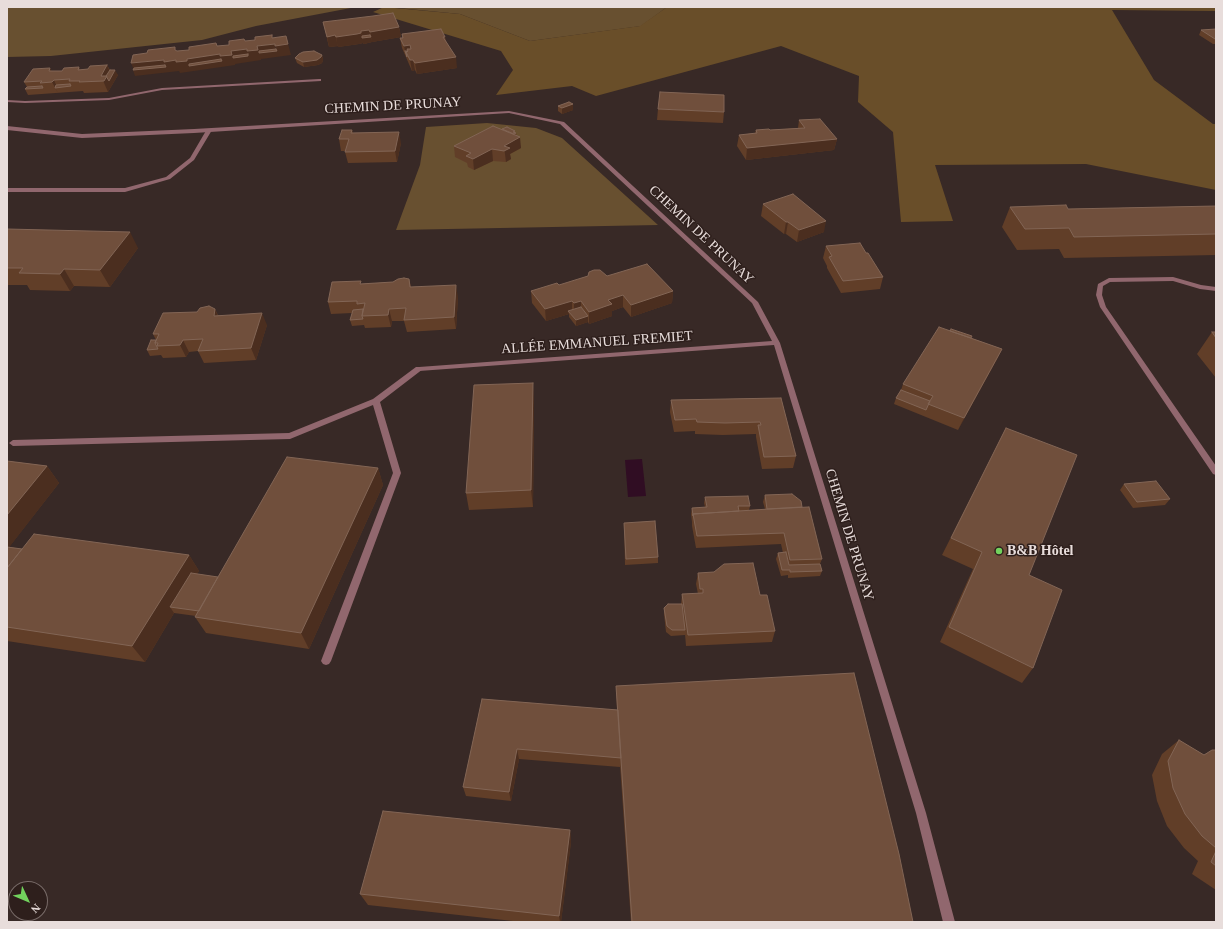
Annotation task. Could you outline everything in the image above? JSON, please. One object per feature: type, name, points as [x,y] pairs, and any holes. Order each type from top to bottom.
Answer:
[{"type":"street","points":[[7,101],[25,102],[109,99],[162,89],[319,80]]},
{"type":"street","name":"CHEMIN DE PRUNAY","points":[[7,128],[82,136],[509,112],[562,124],[755,302],[777,343],[921,813],[949,922]]},
{"type":"street","points":[[7,190],[125,190],[168,178],[192,159],[209,130]]},
{"type":"street","points":[[1216,290],[1173,279],[1108,280],[1100,285],[1099,295],[1103,307],[1216,472]]},
{"type":"street","name":"ALLÉE EMMANUEL FREMIET","points":[[376,401],[418,369],[777,343]]},
{"type":"street","points":[[12,443],[290,436],[376,401],[397,474],[326,661]]},
{"type":"shaded area","points":[[7,7],[356,7],[256,26],[202,40],[51,56],[7,57]]},
{"type":"shaded area","points":[[384,7],[460,14],[530,41],[640,26],[667,7],[1216,7],[1216,11],[1112,10],[1154,80],[1213,124],[1216,124],[1216,190],[1086,164],[935,165],[953,221],[901,222],[893,132],[858,102],[859,76],[781,46],[596,96],[572,86],[496,95],[513,70],[501,51],[373,12]]},
{"type":"shaded area","points":[[388,7],[667,7],[641,26],[530,41],[460,14]]},
{"type":"shaded area","points":[[487,123],[536,128],[562,138],[658,225],[396,230],[420,165],[426,127]]},
{"type":"shaded area","points":[[642,459],[646,496],[628,497],[625,460]]},
{"type":"building","points":[[393,13],[399,27],[370,32],[369,30],[361,31],[361,33],[357,34],[336,37],[335,35],[327,37],[323,22],[373,16]]},
{"type":"building","points":[[441,29],[445,37],[443,37],[456,57],[415,63],[413,60],[410,60],[406,52],[408,51],[407,49],[411,49],[410,45],[404,46],[400,38],[403,38],[402,34]]},
{"type":"building","points":[[1216,29],[1216,39],[1201,30]]},
{"type":"building","points":[[272,35],[272,38],[286,36],[288,44],[257,46],[258,50],[247,51],[247,49],[231,51],[232,55],[220,56],[220,54],[187,59],[187,61],[176,62],[176,60],[164,62],[164,60],[131,63],[133,55],[147,53],[148,50],[175,47],[175,50],[177,51],[189,50],[189,47],[216,43],[217,46],[229,45],[229,41],[244,39],[245,41],[255,40],[255,37]]},
{"type":"building","points":[[370,35],[371,37],[362,38],[362,36]]},
{"type":"building","points":[[276,49],[277,51],[259,53],[259,51]]},
{"type":"building","points":[[314,51],[322,55],[317,60],[303,62],[295,58],[303,52]]},
{"type":"building","points":[[248,54],[248,56],[233,58],[233,56]]},
{"type":"building","points":[[221,59],[222,61],[189,66],[189,64]]},
{"type":"building","points":[[107,65],[101,76],[107,76],[104,81],[79,82],[80,81],[69,81],[70,79],[40,83],[42,81],[24,82],[33,69],[50,68],[49,71],[62,71],[64,68],[79,67],[78,70],[88,69],[90,66]]},
{"type":"building","points":[[165,65],[166,67],[133,70],[134,68]]},
{"type":"building","points":[[110,70],[115,70],[109,81],[106,76]]},
{"type":"building","points":[[70,84],[71,86],[55,88],[56,85]]},
{"type":"building","points":[[42,86],[43,88],[25,89],[27,87]]},
{"type":"building","points":[[660,92],[724,95],[724,112],[658,109]]},
{"type":"building","points":[[569,102],[573,104],[562,108],[558,106]]},
{"type":"building","points":[[820,119],[837,139],[747,148],[739,135],[757,133],[756,130],[805,128],[799,120]]},
{"type":"building","points":[[493,126],[520,137],[504,146],[510,148],[504,151],[492,149],[473,159],[466,156],[471,153],[454,146]]},
{"type":"building","points":[[507,127],[516,133],[514,134],[502,129]]},
{"type":"building","points":[[342,130],[352,130],[351,133],[399,132],[395,151],[345,152],[349,139],[339,139]]},
{"type":"building","points":[[793,194],[826,221],[799,230],[763,204]]},
{"type":"building","points":[[1066,205],[1068,209],[1216,206],[1216,234],[1074,237],[1069,228],[1025,229],[1010,207]]},
{"type":"building","points":[[7,229],[130,232],[100,270],[64,269],[60,274],[19,273],[23,268],[7,268]]},
{"type":"building","points":[[860,243],[883,277],[843,281],[829,257],[832,256],[826,246]]},
{"type":"building","points":[[647,264],[673,291],[631,305],[623,295],[608,300],[612,304],[589,312],[581,301],[574,303],[572,301],[545,309],[531,291],[557,283],[559,285],[588,276],[589,272],[594,270],[600,270],[607,276]]},
{"type":"building","points":[[404,278],[409,279],[410,287],[456,285],[454,317],[404,320],[406,308],[389,309],[388,315],[362,316],[365,303],[357,304],[357,301],[328,302],[332,282],[361,281],[360,284],[393,282]]},
{"type":"building","points":[[209,306],[215,309],[214,316],[262,313],[251,348],[198,351],[203,339],[183,340],[180,345],[157,346],[158,343],[155,343],[159,334],[153,334],[163,313],[197,312],[200,308]]},
{"type":"building","points":[[581,307],[588,316],[576,320],[568,311]]},
{"type":"building","points":[[363,309],[363,319],[350,320],[353,310]]},
{"type":"building","points":[[939,327],[1002,349],[964,418],[928,404],[933,396],[903,384]]},
{"type":"building","points":[[951,329],[972,336],[971,338],[950,331]]},
{"type":"building","points":[[1212,332],[1216,332],[1216,338]]},
{"type":"building","points":[[151,340],[156,340],[155,343],[158,349],[147,350]]},
{"type":"building","points":[[533,383],[531,490],[466,493],[474,385]]},
{"type":"building","points":[[901,390],[930,401],[926,410],[896,398]]},
{"type":"building","points":[[781,398],[796,456],[764,457],[758,425],[761,425],[760,422],[725,423],[697,422],[696,419],[675,420],[671,400]]},
{"type":"building","points":[[1006,428],[1077,455],[1029,575],[1062,590],[1033,668],[949,627],[982,552],[951,538]]},
{"type":"building","points":[[287,457],[378,468],[301,633],[195,617]]},
{"type":"building","points":[[7,461],[47,466],[7,515]]},
{"type":"building","points":[[1156,481],[1170,499],[1137,502],[1124,484]]},
{"type":"building","points":[[792,494],[801,501],[802,507],[767,509],[765,495]]},
{"type":"building","points":[[748,496],[750,506],[738,506],[739,511],[693,514],[693,516],[692,508],[707,507],[705,497]]},
{"type":"building","points":[[809,507],[822,559],[790,560],[784,533],[697,536],[693,514],[769,509]]},
{"type":"building","points":[[655,521],[658,557],[626,559],[624,523]]},
{"type":"building","points":[[34,534],[189,555],[132,646],[7,627],[7,568]]},
{"type":"building","points":[[7,547],[22,549],[7,568]]},
{"type":"building","points":[[786,552],[789,565],[820,564],[822,571],[790,572],[790,570],[782,570],[778,553]]},
{"type":"building","points":[[753,563],[760,595],[767,595],[775,631],[688,635],[682,594],[703,593],[703,589],[700,589],[698,573],[714,572],[724,564]]},
{"type":"building","points":[[191,573],[218,577],[199,611],[170,607]]},
{"type":"building","points":[[668,604],[682,604],[685,630],[672,630],[667,626],[664,608]]},
{"type":"building","points":[[854,673],[899,854],[913,922],[632,922],[616,686]]},
{"type":"building","points":[[482,699],[618,710],[621,758],[517,749],[509,792],[463,787]]},
{"type":"building","points":[[1179,740],[1204,755],[1212,750],[1216,750],[1216,848],[1202,836],[1185,814],[1173,788],[1168,761]]},
{"type":"building","points":[[383,811],[570,830],[559,916],[360,894]]},
{"type":"building","points":[[1216,851],[1216,866],[1211,862]]},
{"type":"place","name":"B&B Hôtel","points":[[999,551]]}]
